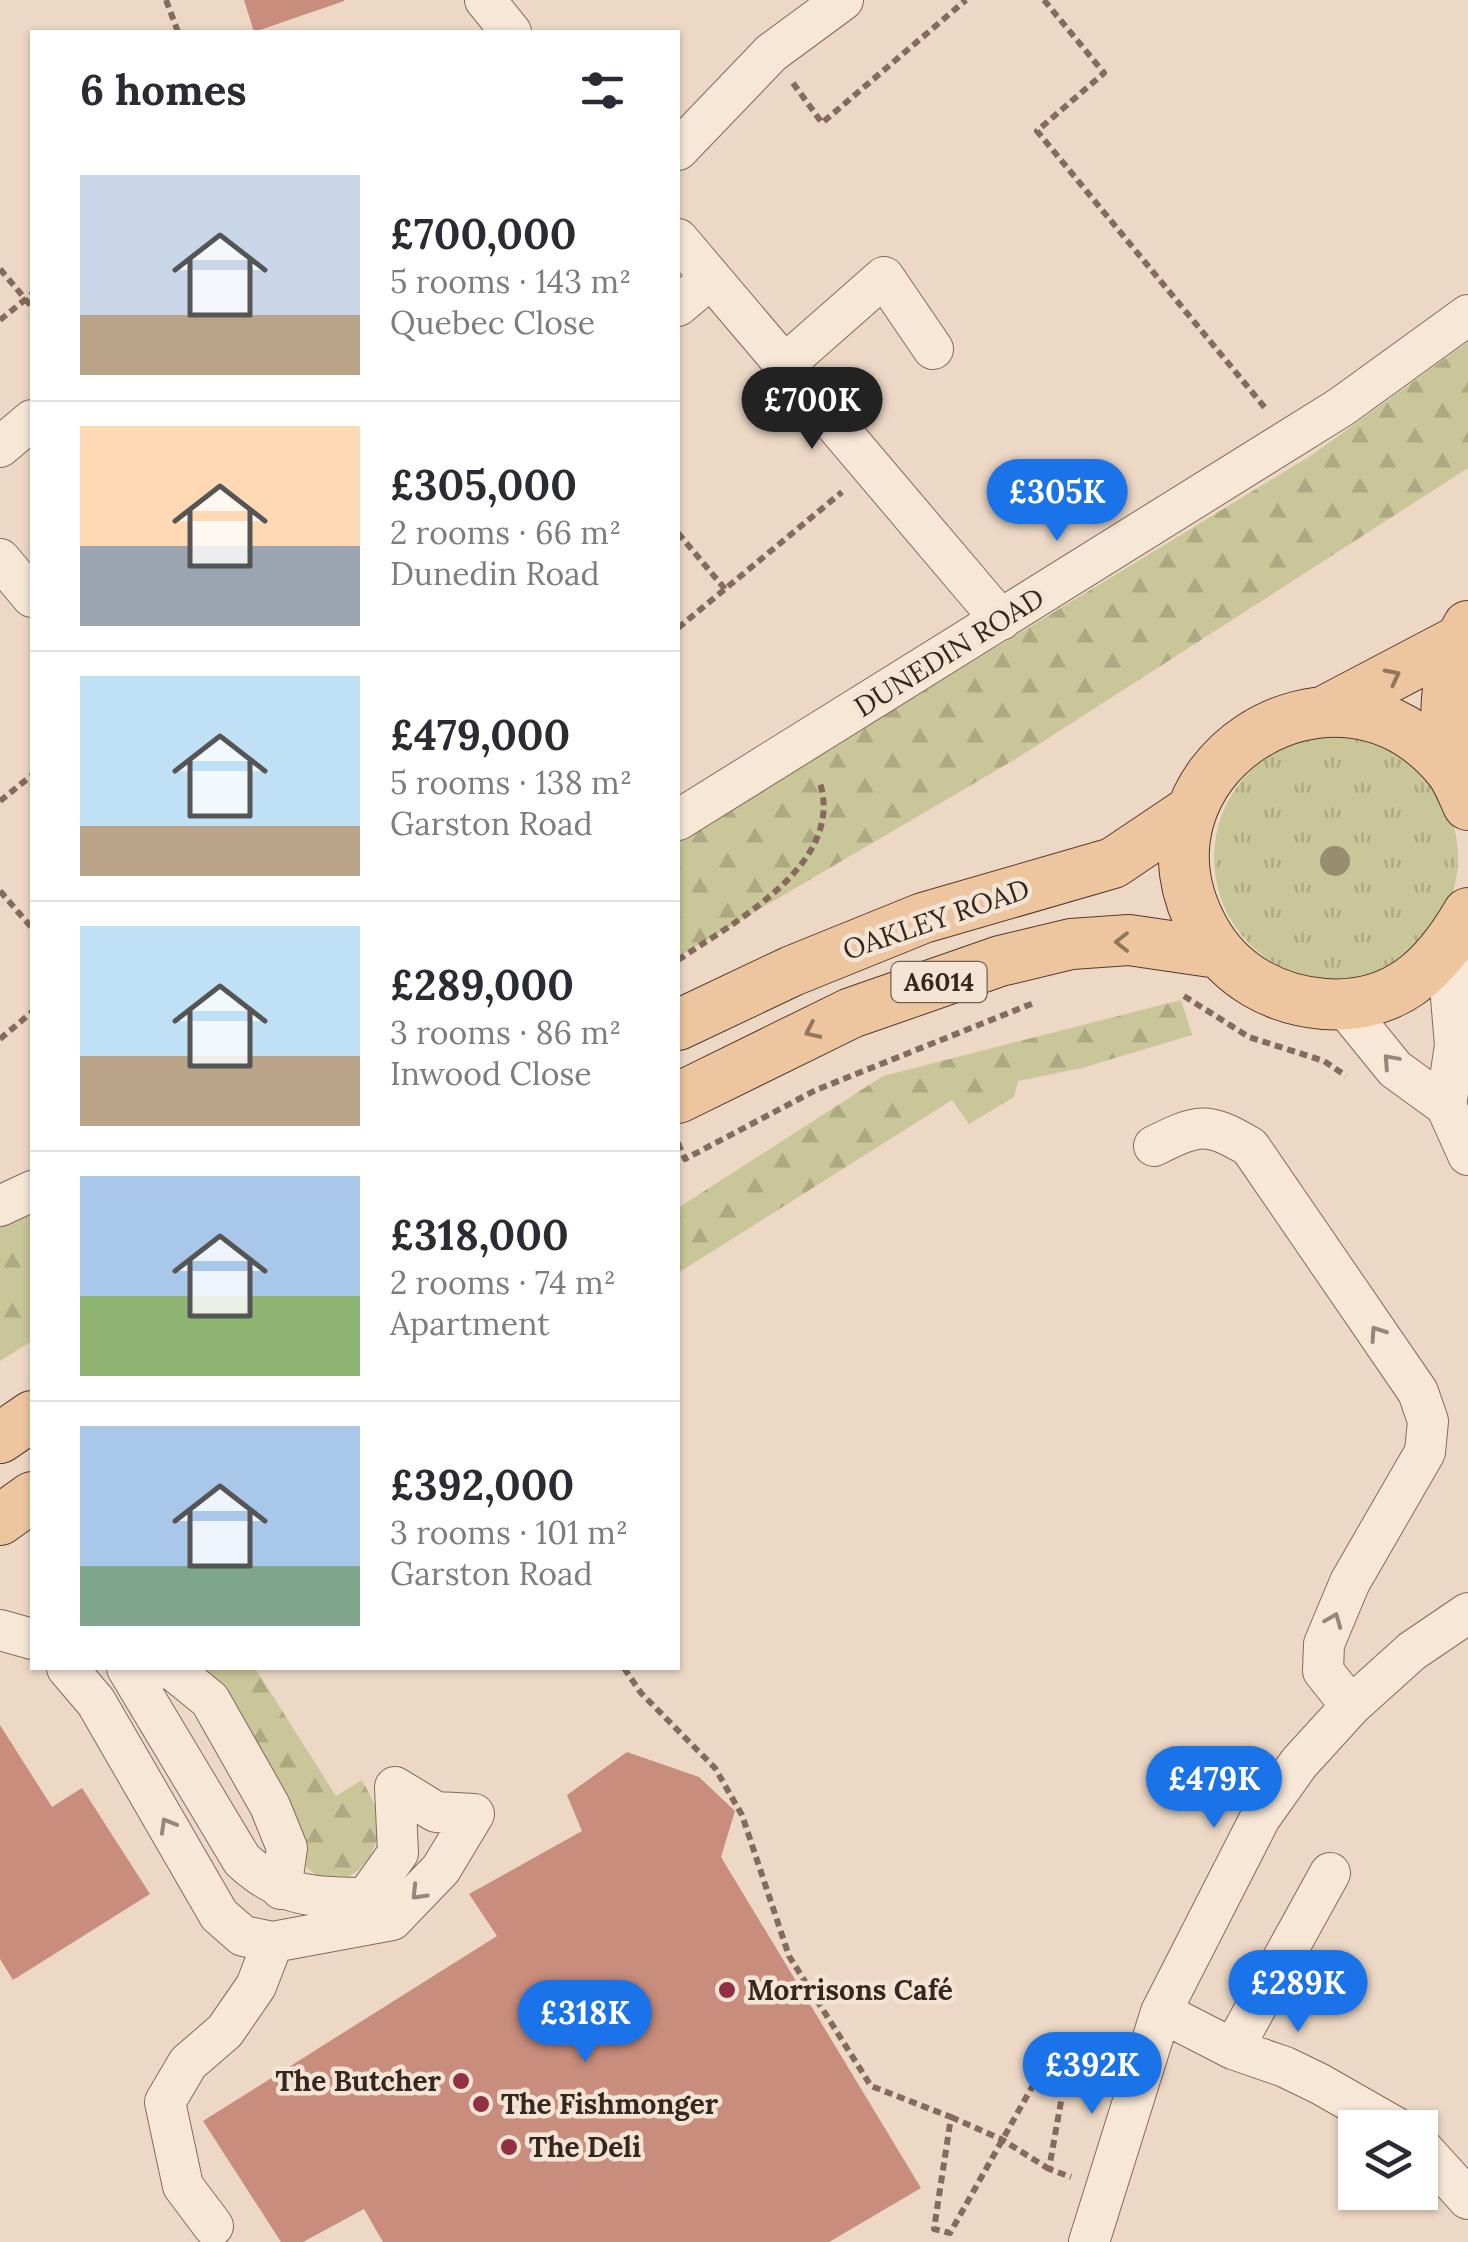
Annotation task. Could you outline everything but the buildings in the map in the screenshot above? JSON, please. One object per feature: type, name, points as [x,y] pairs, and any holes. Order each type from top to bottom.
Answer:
[{"type":"main road","points":[[1458,931],[1418,978],[1383,996],[1344,1005],[1297,1002],[1254,983],[1218,953],[1193,909],[1184,860],[1192,810],[1212,771],[1243,740],[1282,720],[1324,711],[1464,633]]},
{"type":"main road","points":[[1460,789],[1444,738],[1448,690],[1464,633]]},
{"type":"main road","points":[[1324,711],[1374,717],[1418,738],[1460,789]]},
{"type":"main road","name":"OAKLEY ROAD","points":[[680,1024],[792,971],[923,918],[1114,863],[1192,810]]},
{"type":"main road","name":"A6014","points":[[680,1097],[851,1013],[1000,961],[1071,944],[1128,940],[1218,953]]},
{"type":"main road","points":[[0,1438],[30,1417]]},
{"type":"main road","points":[[0,1520],[30,1498]]},
{"type":"street","points":[[485,0],[509,30]]},
{"type":"street","points":[[680,148],[772,53],[840,1]]},
{"type":"street","points":[[680,242],[1001,620]]},
{"type":"street","points":[[784,365],[884,277],[933,349]]},
{"type":"street","points":[[680,304],[710,279]]},
{"type":"street","name":"DUNEDIN ROAD","points":[[680,819],[1341,408],[1468,316]]},
{"type":"street","points":[[0,447],[30,422]]},
{"type":"street","points":[[0,559],[30,595]]},
{"type":"street","points":[[1446,1106],[1455,1045],[1458,931]]},
{"type":"street","points":[[1344,1005],[1395,1069],[1446,1106],[1468,1155]]},
{"type":"street","points":[[1154,1146],[1188,1129],[1218,1128],[1250,1147],[1418,1392],[1428,1421],[1426,1452],[1350,1582],[1324,1644],[1323,1671],[1351,1706]]},
{"type":"street","points":[[0,1206],[30,1192]]},
{"type":"street","points":[[1089,2242],[1161,2012],[1260,1818],[1299,1763],[1351,1706],[1412,1651],[1468,1612]]},
{"type":"street","points":[[0,1630],[30,1638]]},
{"type":"street","points":[[69,1670],[96,1702],[219,1915],[243,1936],[273,1942],[392,1920],[441,1869],[474,1814],[436,1812],[396,1787],[398,1853],[366,1898],[308,1898],[281,1888],[260,1877],[242,1860],[129,1670]]},
{"type":"street","points":[[172,1670],[210,1700],[270,1806],[287,1848],[281,1888]]},
{"type":"street","points":[[1232,2049],[1330,1873]]},
{"type":"street","points":[[213,2226],[183,2186],[165,2102],[188,2063],[225,2031],[256,1986],[273,1942]]},
{"type":"street","points":[[1161,2012],[1232,2049],[1320,2084],[1366,2110]]},
{"type":"street","points":[[1438,2166],[1468,2199]]},
{"type":"path","points":[[166,0],[177,30]]},
{"type":"path","points":[[772,53],[822,123],[966,0]]},
{"type":"path","points":[[1044,0],[1104,72],[1037,132],[1275,420]]},
{"type":"path","points":[[0,269],[29,297],[0,320]]},
{"type":"path","points":[[680,626],[871,467]]},
{"type":"path","points":[[680,535],[726,589]]},
{"type":"path","points":[[680,959],[757,906],[804,862],[822,828],[824,796],[805,742]]},
{"type":"path","points":[[0,801],[30,776]]},
{"type":"path","points":[[0,891],[30,926]]},
{"type":"path","points":[[1176,992],[1249,1037],[1324,1061],[1356,1082]]},
{"type":"path","points":[[680,1148],[685,1159],[816,1090],[1048,998]]},
{"type":"path","points":[[0,1039],[30,1014]]},
{"type":"path","points":[[625,1670],[641,1693],[715,1768],[742,1814],[788,1956],[871,2086],[951,2116],[1001,2139],[1049,2168],[1106,2189]]},
{"type":"path","points":[[951,2116],[934,2229],[950,2233],[1059,2039],[1071,2045],[1049,2168]]},
{"type":"green space","points":[[1468,342],[1468,468],[1019,757],[680,956],[680,840],[1312,455]]},
{"type":"green space","points":[[1336,736],[1383,746],[1422,772],[1448,811],[1458,858],[1448,905],[1422,944],[1383,970],[1336,980],[1289,970],[1250,944],[1224,905],[1214,858],[1224,811],[1250,772],[1289,746]]},
{"type":"green space","points":[[1181,1000],[1192,1035],[1082,1068],[1018,1081],[1014,1097],[969,1124],[952,1100],[680,1272],[680,1207],[883,1076]]},
{"type":"green space","points":[[30,1212],[30,1342],[0,1361],[0,1226]]},
{"type":"green space","points":[[200,1670],[256,1670],[336,1796],[362,1780],[379,1817],[376,1841],[364,1864],[345,1878],[333,1880],[321,1878],[301,1863]]},
{"type":"place","name":"Morrisons Café","points":[[727,1990]]},
{"type":"place","name":"The Butcher","points":[[461,2081]]},
{"type":"place","name":"The Fishmonger","points":[[481,2104]]},
{"type":"place","name":"The Deli","points":[[509,2147]]}]
